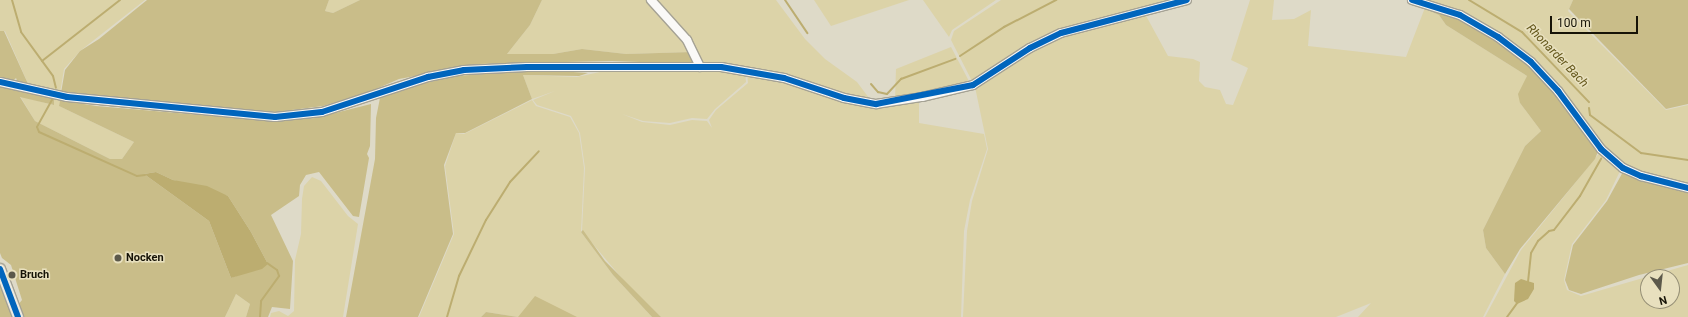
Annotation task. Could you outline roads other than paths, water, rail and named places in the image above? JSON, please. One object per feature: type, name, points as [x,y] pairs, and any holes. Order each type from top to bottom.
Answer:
[{"type":"main road","points":[[0,269],[18,317]]},
{"type":"street","points":[[651,0],[687,40],[700,67]]},
{"type":"street","points":[[0,82],[66,97],[275,117],[322,112],[428,77],[464,70],[540,66],[722,67],[784,78],[844,98],[876,104],[922,97],[973,86],[1030,48],[1061,33],[1187,0]]},
{"type":"street","points":[[1412,0],[1460,15],[1498,37],[1531,62],[1558,91],[1601,149],[1623,168],[1641,176],[1688,188]]},
{"type":"waterway","points":[[12,0],[21,32],[53,76],[56,88]]},
{"type":"waterway","points":[[42,61],[120,0]]},
{"type":"waterway","name":"Rhonarder Bach","points":[[785,0],[807,33]]},
{"type":"waterway","name":"Rhonarder Bach","points":[[960,56],[1004,27],[1056,0]]},
{"type":"waterway","name":"Rhonarder Bach","points":[[1469,0],[1522,32],[1589,102]]},
{"type":"waterway","name":"Rhonarder Bach","points":[[871,84],[878,92],[887,94],[901,79],[955,59]]},
{"type":"waterway","points":[[53,98],[37,127],[39,132],[137,176],[145,175]]},
{"type":"waterway","name":"Rhonarder Bach","points":[[1589,108],[1590,115],[1641,153],[1688,160]]},
{"type":"waterway","points":[[447,317],[459,276],[486,220],[510,182],[539,151]]},
{"type":"waterway","points":[[1528,282],[1531,253],[1538,241],[1549,231],[1554,230],[1580,196],[1601,159]]},
{"type":"waterway","points":[[260,317],[261,301],[279,276],[277,270],[267,263]]},
{"type":"waterway","points":[[1507,317],[1518,302]]},
{"type":"place","name":"Nocken","points":[[118,258]]},
{"type":"place","name":"Bruch","points":[[12,275]]}]
